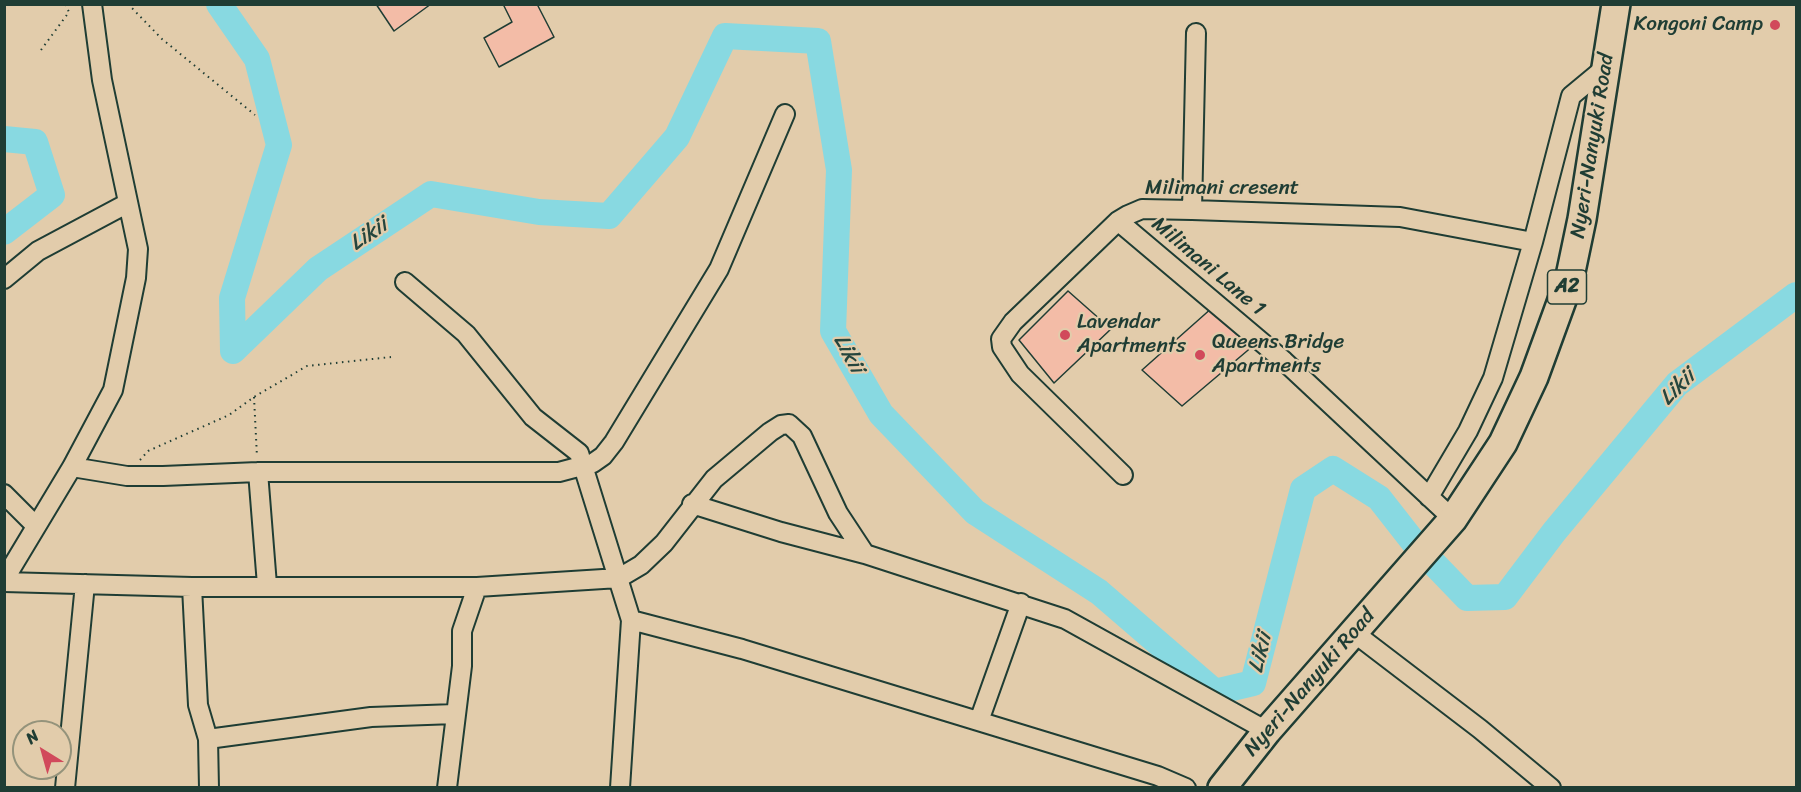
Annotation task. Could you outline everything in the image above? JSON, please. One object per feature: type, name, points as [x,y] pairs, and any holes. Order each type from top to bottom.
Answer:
[{"type":"highway","name":"Nyeri-Nanyuki Road","points":[[1221,788],[1267,731],[1436,540],[1453,519],[1503,443],[1534,377],[1569,280],[1582,219],[1616,4]]},
{"type":"street","points":[[92,4],[102,80],[138,249],[137,264],[125,320],[119,365],[112,390],[72,467],[35,525],[4,581],[192,587],[267,585],[477,587],[619,578],[641,565],[664,543],[692,504],[714,479],[770,432],[781,425],[789,424],[802,436],[838,513],[865,554]]},
{"type":"street","points":[[1192,210],[1196,33]]},
{"type":"street","points":[[1429,497],[1468,430],[1492,378],[1533,242],[1558,138],[1571,96],[1606,67]]},
{"type":"street","points":[[72,467],[127,476],[258,472],[559,472],[585,467],[603,456],[614,442],[719,269],[785,114]]},
{"type":"street","points":[[4,279],[38,251],[128,203]]},
{"type":"street","name":"Milimani cresent","points":[[1124,475],[1039,394],[1020,374],[1002,347],[1004,331],[1012,322],[1118,221],[1142,209],[1400,217],[1533,242]]},
{"type":"street","name":"Milimani Lane 1","points":[[1118,221],[1284,362],[1453,519]]},
{"type":"street","points":[[405,282],[466,334],[521,405],[579,453],[585,467],[631,620],[620,788]]},
{"type":"street","points":[[258,472],[267,585]]},
{"type":"street","points":[[4,494],[35,525]]},
{"type":"street","points":[[692,504],[781,532],[865,554],[1065,619],[1267,731]]},
{"type":"street","points":[[65,788],[85,584]]},
{"type":"street","points":[[192,587],[198,705],[208,740],[209,788]]},
{"type":"street","points":[[447,788],[462,666],[462,631],[477,587]]},
{"type":"street","points":[[979,721],[1021,603]]},
{"type":"street","points":[[631,620],[742,649],[1158,776],[1186,788]]},
{"type":"street","points":[[1353,632],[1480,729],[1551,788]]},
{"type":"street","points":[[208,740],[371,717],[455,714]]},
{"type":"path","points":[[41,50],[69,12],[65,4]]},
{"type":"path","points":[[128,4],[162,39],[255,115]]},
{"type":"path","points":[[127,476],[148,451],[229,415],[254,397],[307,366],[391,357]]},
{"type":"path","points":[[254,397],[258,472]]},
{"type":"building","points":[[376,4],[431,4],[394,31]]},
{"type":"building","points":[[503,4],[537,4],[554,37],[499,67],[484,38],[512,22]]},
{"type":"building","name":"Lavendar Apartments","points":[[1068,291],[1111,329],[1054,383],[1019,340]]},
{"type":"building","name":"Queens Bridge Apartments","points":[[1213,307],[1260,340],[1182,406],[1142,370]]},
{"type":"waterway","name":"Likii","points":[[219,4],[257,59],[279,145],[232,298],[233,351],[318,269],[431,194],[539,212],[609,216],[677,137],[725,36],[818,41],[839,170],[833,331],[881,414],[975,512],[1099,592],[1215,692],[1253,683],[1303,489],[1333,469],[1379,498],[1415,544],[1467,598],[1505,597],[1554,532],[1677,384],[1796,295]]},
{"type":"waterway","name":"Likii","points":[[4,139],[35,142],[52,195],[4,232]]},
{"type":"place","name":"Kongoni Camp","points":[[1775,25]]},
{"type":"place","name":"Lavendar Apartments","points":[[1065,335]]},
{"type":"place","name":"Queens Bridge Apartments","points":[[1200,355]]}]
